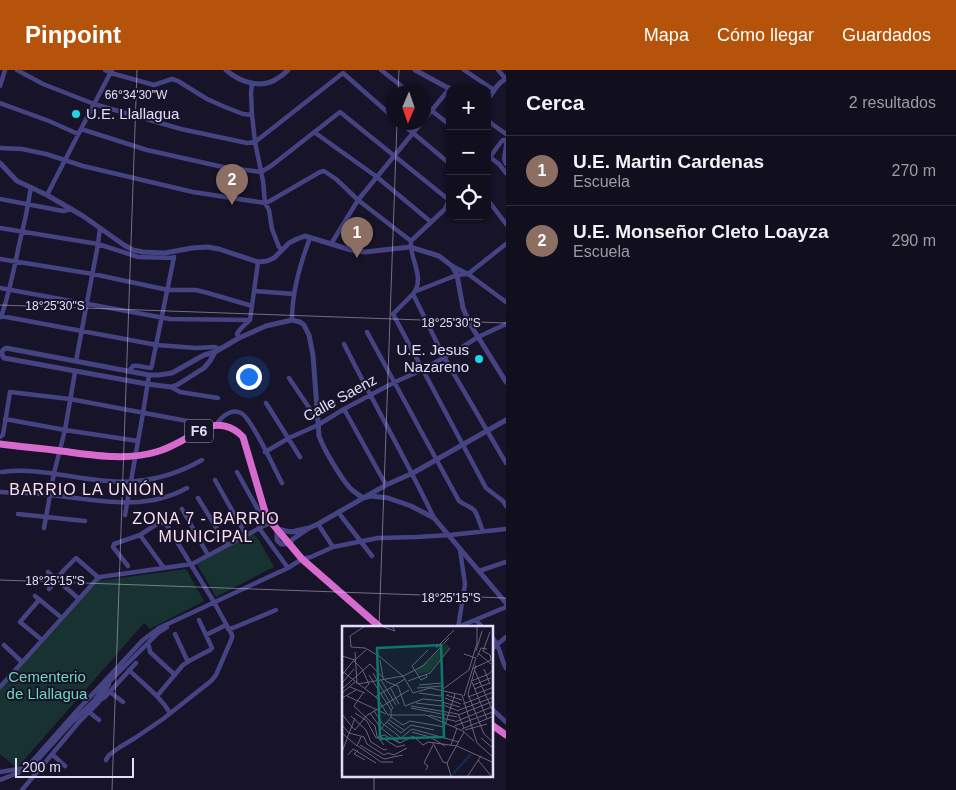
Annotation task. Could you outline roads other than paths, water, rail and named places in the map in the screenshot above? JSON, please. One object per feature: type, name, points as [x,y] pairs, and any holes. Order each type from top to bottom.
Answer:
[{"type":"highway","name":"F6","points":[[0,444],[100,456],[135,457],[158,451],[206,428],[216,425],[228,427],[243,437],[268,523],[281,533],[302,559],[379,626]]},
{"type":"highway","points":[[493,726],[506,735]]},
{"type":"street","points":[[0,86],[5,70]]},
{"type":"street","points":[[17,70],[43,84],[94,104],[181,129],[247,143],[256,142],[343,73],[386,109]]},
{"type":"street","points":[[105,70],[154,86],[172,79],[224,107],[243,114],[252,115]]},
{"type":"street","points":[[226,70],[235,77],[252,83],[269,82],[277,79],[288,70]]},
{"type":"street","points":[[381,70],[400,85]]},
{"type":"street","points":[[415,70],[446,87]]},
{"type":"street","points":[[464,70],[494,90]]},
{"type":"street","points":[[491,94],[502,80],[506,79],[498,70]]},
{"type":"street","points":[[47,195],[79,131],[112,72]]},
{"type":"street","points":[[252,83],[252,115],[265,203],[269,210],[272,229],[279,248],[282,250]]},
{"type":"street","points":[[446,94],[432,110],[446,122]]},
{"type":"street","points":[[0,103],[79,131],[147,150],[223,167],[261,172],[340,112],[446,197]]},
{"type":"street","points":[[491,123],[506,140],[504,159],[506,164]]},
{"type":"street","points":[[409,130],[446,161]]},
{"type":"street","points":[[332,244],[358,200],[416,130]]},
{"type":"street","points":[[314,132],[377,177],[431,222]]},
{"type":"street","points":[[491,154],[503,140],[506,140]]},
{"type":"street","points":[[0,148],[22,149],[46,154],[92,169],[193,192],[265,203],[324,171],[336,179],[411,244],[439,256],[452,266],[468,274],[506,302]]},
{"type":"street","points":[[491,160],[499,164],[506,172]]},
{"type":"street","points":[[0,163],[17,181],[72,209],[124,245],[133,250],[154,253],[208,247],[258,262],[268,261],[290,243],[305,236],[351,250],[365,252],[411,244],[445,208]]},
{"type":"street","points":[[31,188],[16,262],[1,317],[83,330],[157,345],[196,348],[214,347],[217,351]]},
{"type":"street","points":[[0,199],[64,211],[72,209]]},
{"type":"street","points":[[491,204],[506,224]]},
{"type":"street","points":[[0,228],[98,244],[138,257],[174,258]]},
{"type":"street","points":[[76,361],[100,228]]},
{"type":"street","points":[[292,320],[299,268],[310,238]]},
{"type":"street","points":[[411,244],[419,279],[417,287],[414,293],[393,314],[486,488],[503,501],[506,506]]},
{"type":"street","points":[[414,293],[457,275],[468,274],[506,244]]},
{"type":"street","points":[[129,371],[130,368],[136,365],[151,368],[175,251]]},
{"type":"street","points":[[0,258],[93,274],[168,290],[196,290],[252,306]]},
{"type":"street","points":[[239,338],[238,332],[250,320],[258,262]]},
{"type":"street","points":[[452,266],[457,275],[463,308],[470,324],[506,382]]},
{"type":"street","points":[[0,288],[162,318],[250,320]]},
{"type":"street","points":[[254,291],[294,294]]},
{"type":"street","points":[[414,293],[444,357],[506,462]]},
{"type":"street","points":[[218,398],[180,392],[171,387],[2,358],[3,347],[149,375],[159,375],[172,373],[204,355],[217,351],[239,338],[266,326],[292,320],[300,322],[309,334],[314,355],[319,436],[322,445],[346,483],[352,490],[364,498],[371,496],[388,498],[411,506],[434,518]]},
{"type":"street","name":"Calle Saenz","points":[[265,452],[370,395],[422,370],[478,337],[506,324]]},
{"type":"street","points":[[367,332],[459,501],[472,508],[482,531]]},
{"type":"street","points":[[344,344],[434,518],[506,603]]},
{"type":"street","points":[[171,387],[204,368],[217,351]]},
{"type":"street","points":[[44,528],[75,372]]},
{"type":"street","points":[[125,515],[149,375]]},
{"type":"street","points":[[289,378],[318,423]]},
{"type":"street","points":[[0,437],[3,435],[10,392],[70,400],[203,424],[206,428]]},
{"type":"street","points":[[266,403],[300,457]]},
{"type":"street","points":[[344,409],[386,486]]},
{"type":"street","points":[[216,425],[220,419],[231,412],[243,413],[250,422],[282,483]]},
{"type":"street","points":[[5,419],[138,441]]},
{"type":"street","points":[[281,533],[309,528],[318,524],[506,420]]},
{"type":"street","points":[[2,472],[27,471],[54,473],[110,482],[131,481],[154,479],[187,468],[202,460]]},
{"type":"street","points":[[0,687],[2,680],[22,662],[99,578],[192,564],[268,523],[237,472]]},
{"type":"street","points":[[215,480],[246,535]]},
{"type":"street","points":[[1,492],[50,494],[127,503],[160,498],[187,488]]},
{"type":"street","points":[[198,498],[227,545]]},
{"type":"street","points":[[182,509],[208,555]]},
{"type":"street","points":[[338,512],[372,556]]},
{"type":"street","points":[[18,514],[85,521]]},
{"type":"street","points":[[106,760],[109,755],[170,714],[211,681],[216,675],[232,638],[192,564],[166,524],[160,522],[140,535],[114,544],[114,547],[128,566]]},
{"type":"street","points":[[318,524],[333,547]]},
{"type":"street","points":[[259,528],[288,568]]},
{"type":"street","points":[[290,543],[309,528]]},
{"type":"street","points":[[0,772],[24,768],[29,765],[143,640],[159,628],[288,568],[302,559],[333,547],[378,538],[417,538],[506,529]]},
{"type":"street","points":[[140,535],[164,568]]},
{"type":"street","points":[[458,626],[464,584],[460,548]]},
{"type":"street","points":[[48,589],[76,558],[99,578]]},
{"type":"street","points":[[479,571],[506,562]]},
{"type":"street","points":[[48,572],[79,598]]},
{"type":"street","points":[[42,640],[20,622],[37,598],[62,618]]},
{"type":"street","points":[[461,626],[506,607]]},
{"type":"street","points":[[206,635],[227,627],[234,628],[276,610]]},
{"type":"street","points":[[156,696],[188,662],[212,648],[199,620]]},
{"type":"street","points":[[476,620],[481,626]]},
{"type":"street","points":[[0,780],[31,767],[93,702],[114,677],[159,632],[174,621]]},
{"type":"street","points":[[175,634],[188,662]]},
{"type":"street","points":[[493,649],[506,637]]},
{"type":"street","points":[[493,638],[498,644],[502,662],[506,668]]},
{"type":"street","points":[[4,645],[22,662]]},
{"type":"street","points":[[149,646],[150,652],[175,675]]},
{"type":"street","points":[[99,701],[110,692],[136,663]]},
{"type":"street","points":[[129,670],[156,696],[170,714]]},
{"type":"street","points":[[22,790],[99,701],[114,677]]},
{"type":"street","points":[[110,692],[123,702]]},
{"type":"street","points":[[493,710],[506,722]]},
{"type":"street","points":[[89,712],[99,720]]},
{"type":"street","points":[[52,754],[65,766]]},
{"type":"place","name":"U.E. Llallagua","points":[[76,114]]},
{"type":"place","name":"U.E. Monseñor Cleto Loayza","points":[[232,205]]},
{"type":"place","name":"U.E. Martin Cardenas","points":[[357,258]]},
{"type":"place","name":"U.E. Jesus Nazareno","points":[[479,359]]},
{"type":"district","name":"BARRIO LA UNIÓN","points":[[87,489]]},
{"type":"district","name":"ZONA 7 - BARRIO MUNICIPAL","points":[[206,527]]},
{"type":"park label","name":"Cementerio de Llallagua","points":[[47,686]]}]
